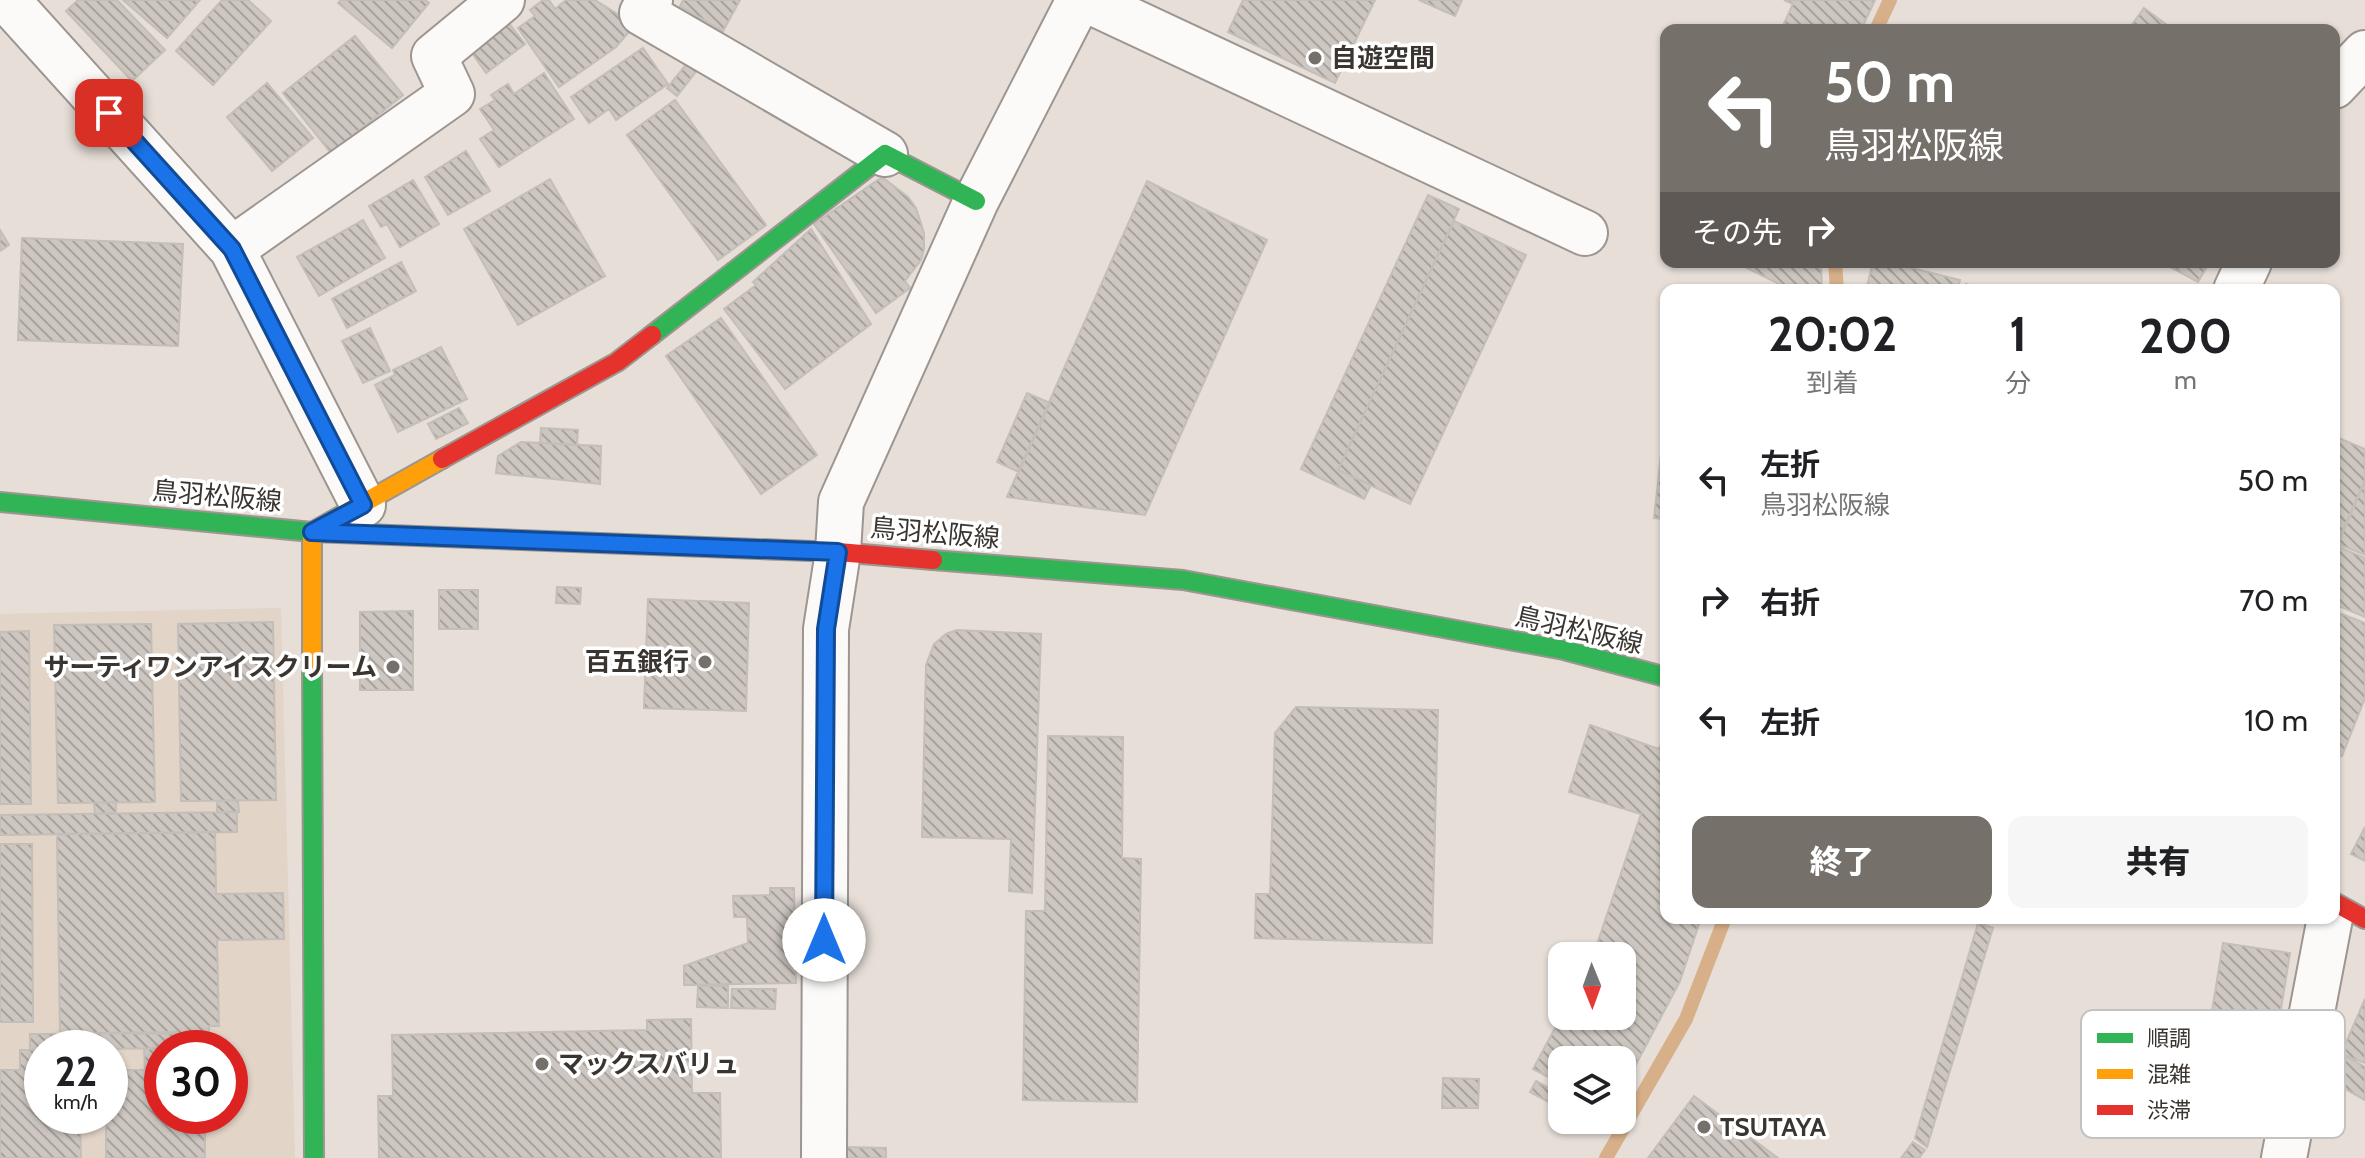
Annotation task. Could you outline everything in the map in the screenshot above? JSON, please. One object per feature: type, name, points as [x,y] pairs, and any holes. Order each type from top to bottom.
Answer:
[{"type":"main road","points":[[314,1158],[312,532],[617,362],[885,154],[976,201]]},
{"type":"main road","name":"鳥羽松阪線","points":[[0,502],[312,532],[838,552],[1183,580],[1564,650],[1660,675]]},
{"type":"main road","points":[[2340,905],[2365,919]]},
{"type":"street","points":[[7,0],[232,249],[363,505]]},
{"type":"street","points":[[232,249],[452,94],[434,56],[502,0]]},
{"type":"street","points":[[824,1158],[826,629],[838,552],[841,502],[976,201],[1079,0]]},
{"type":"street","points":[[1087,0],[1585,233]]},
{"type":"street","points":[[637,4],[885,154]]},
{"type":"street","points":[[2340,80],[2365,53]]},
{"type":"street","points":[[2312,1010],[2329,924]]},
{"type":"street","points":[[2284,1158],[2288,1138]]},
{"type":"shaded area","points":[[281,608],[295,1158],[0,1158],[0,614]]},
{"type":"building","points":[[78,0],[117,0],[165,50],[132,81],[66,11]]},
{"type":"building","points":[[123,0],[200,0],[167,38]]},
{"type":"building","points":[[222,0],[248,0],[271,21],[213,85],[176,51]]},
{"type":"building","points":[[341,0],[425,0],[429,3],[392,48],[338,3]]},
{"type":"building","points":[[543,0],[549,0],[555,9],[566,0],[595,0],[635,25],[616,47],[559,87],[518,28],[535,16],[530,10]]},
{"type":"building","points":[[683,0],[740,0],[723,31],[680,6]]},
{"type":"building","name":"自遊空間","points":[[1243,0],[1375,0],[1335,83],[1228,32]]},
{"type":"building","points":[[1419,0],[1462,0],[1455,16]]},
{"type":"building","points":[[1784,0],[1875,0],[1864,24],[1784,24],[1793,4]]},
{"type":"building","points":[[2144,8],[2166,24],[2132,24]]},
{"type":"building","points":[[508,22],[525,44],[486,73],[470,50]]},
{"type":"building","points":[[355,36],[403,95],[331,153],[283,93]]},
{"type":"building","points":[[643,48],[668,84],[616,120],[609,109],[589,123],[571,97]]},
{"type":"building","points":[[692,57],[702,64],[677,96],[667,88]]},
{"type":"building","points":[[544,73],[574,119],[499,167],[480,139],[494,130],[480,109],[495,100],[491,95],[508,84],[514,94]]},
{"type":"building","points":[[267,83],[313,138],[272,171],[227,117]]},
{"type":"building","points":[[675,100],[766,225],[718,260],[627,135]]},
{"type":"building","points":[[466,151],[490,191],[448,215],[425,177]]},
{"type":"building","points":[[882,177],[908,197],[916,208],[924,233],[924,249],[921,260],[905,281],[910,288],[876,313],[814,224]]},
{"type":"building","points":[[550,179],[605,276],[518,325],[464,229]]},
{"type":"building","points":[[413,180],[439,224],[400,247],[387,224],[381,227],[369,206]]},
{"type":"building","points":[[1147,181],[1267,240],[1145,515],[1007,497]]},
{"type":"building","points":[[1428,195],[1459,209],[1338,470],[1371,485],[1364,499],[1301,469]]},
{"type":"building","points":[[363,220],[385,258],[319,296],[297,257]]},
{"type":"building","points":[[1454,221],[1526,255],[1410,504],[1338,470]]},
{"type":"building","points":[[811,229],[871,324],[785,389],[724,309],[756,285],[753,282]]},
{"type":"building","points":[[0,230],[9,245],[0,251]]},
{"type":"building","points":[[22,238],[183,244],[178,346],[18,340]]},
{"type":"building","points":[[401,262],[416,291],[347,328],[332,299]]},
{"type":"building","points":[[1747,268],[1821,268],[1822,284],[1779,284]]},
{"type":"building","points":[[1872,268],[1912,268],[1960,280],[1959,284],[1868,284]]},
{"type":"building","points":[[2172,268],[2206,268],[2198,282]]},
{"type":"building","points":[[721,318],[817,455],[761,494],[666,356]]},
{"type":"building","points":[[370,328],[390,371],[363,383],[342,341]]},
{"type":"building","points":[[441,347],[467,399],[398,432],[375,385],[395,375],[393,370]]},
{"type":"building","points":[[1027,393],[1050,403],[1019,472],[997,462]]},
{"type":"building","points":[[459,408],[468,423],[436,439],[428,424]]},
{"type":"building","points":[[541,428],[578,430],[577,445],[540,443]]},
{"type":"building","points":[[2340,439],[2365,449],[2365,480],[2340,536]]},
{"type":"building","points":[[521,442],[601,446],[600,484],[496,473],[498,456]]},
{"type":"building","points":[[1660,464],[1660,518],[1654,518]]},
{"type":"building","points":[[2365,481],[2365,555],[2340,545]]},
{"type":"building","points":[[2340,548],[2365,558],[2365,617],[2340,607]]},
{"type":"building","points":[[557,587],[581,588],[580,604],[556,603]]},
{"type":"building","points":[[439,590],[478,590],[478,629],[439,629]]},
{"type":"building","points":[[648,599],[749,603],[746,711],[644,708]]},
{"type":"building","points":[[413,611],[413,690],[360,690],[360,612]]},
{"type":"building","points":[[2340,613],[2365,623],[2365,698],[2342,756]]},
{"type":"building","points":[[273,622],[276,800],[181,801],[178,624]]},
{"type":"building","points":[[151,624],[155,802],[58,803],[54,625]]},
{"type":"building","points":[[957,630],[1041,634],[1032,893],[1009,891],[1011,839],[922,837],[926,665],[934,644]]},
{"type":"building","points":[[29,631],[31,804],[0,804],[0,632]]},
{"type":"building","points":[[1296,707],[1438,710],[1432,943],[1255,938],[1256,894],[1270,894],[1275,733]]},
{"type":"building","points":[[1590,725],[1660,747],[1660,924],[1699,924],[1680,981],[1636,1064],[1636,1046],[1548,1046],[1548,1077],[1533,1069],[1554,1030],[1636,1030],[1636,942],[1598,942],[1641,814],[1569,792]]},
{"type":"building","points":[[1048,736],[1123,737],[1122,858],[1141,859],[1137,1102],[1023,1100],[1026,911],[1045,911]]},
{"type":"building","points":[[238,800],[239,812],[217,812],[217,801]]},
{"type":"building","points":[[116,802],[116,813],[95,814],[94,803]]},
{"type":"building","points":[[237,812],[237,832],[0,835],[0,815]]},
{"type":"building","points":[[2365,827],[2365,861],[2351,854]]},
{"type":"building","points":[[215,832],[216,894],[283,893],[284,939],[217,940],[219,1026],[209,1026],[209,1030],[144,1030],[144,1034],[128,1033],[128,1030],[60,1030],[57,834]]},
{"type":"building","points":[[0,844],[32,844],[33,1022],[0,1022]]},
{"type":"building","points":[[770,888],[794,888],[796,983],[684,985],[684,966],[748,943],[747,917],[734,917],[733,896],[770,895]]},
{"type":"building","points":[[1978,924],[1993,928],[1927,1147],[1915,1138]]},
{"type":"building","points":[[2223,943],[2290,953],[2281,1010],[2212,1010]]},
{"type":"building","points":[[698,986],[728,986],[728,1008],[697,1007]]},
{"type":"building","points":[[732,989],[776,989],[775,1009],[731,1008]]},
{"type":"building","points":[[2365,999],[2365,1063],[2345,1056],[2345,1045]]},
{"type":"building","name":"マックスバリュ","points":[[691,1019],[692,1093],[720,1093],[721,1158],[379,1158],[378,1096],[393,1096],[392,1035],[647,1030],[647,1020]]},
{"type":"building","points":[[144,1032],[144,1048],[128,1049],[128,1033]]},
{"type":"building","points":[[20,1050],[24,1050],[24,1134],[80,1134],[81,1158],[0,1158],[0,1070],[20,1070]]},
{"type":"building","points":[[2347,1057],[2365,1067],[2365,1100],[2345,1089]]},
{"type":"building","points":[[128,1070],[144,1070],[144,1134],[205,1134],[205,1158],[106,1158],[106,1134],[128,1134]]},
{"type":"building","points":[[1443,1078],[1479,1079],[1478,1108],[1442,1108]]},
{"type":"building","points":[[1536,1081],[1548,1087],[1548,1102],[1530,1092]]},
{"type":"building","name":"TSUTAYA","points":[[1694,1096],[1778,1158],[1648,1158]]},
{"type":"building","points":[[1913,1142],[1925,1150],[1919,1158],[1901,1158]]},
{"type":"building","points":[[845,1147],[886,1148],[886,1158],[845,1158]]},
{"type":"waterway","points":[[1879,24],[1890,0]]},
{"type":"waterway","points":[[1835,268],[1837,284]]},
{"type":"waterway","points":[[1606,1158],[1686,1019],[1723,924]]},
{"type":"traffic: fast","points":[[652,335],[885,154],[976,201]]},
{"type":"traffic: fast","points":[[0,502],[312,532],[600,543]]},
{"type":"traffic: fast","points":[[933,560],[1183,580],[1564,650],[1660,675]]},
{"type":"traffic: fast","points":[[312,660],[314,1158]]},
{"type":"traffic: slow","points":[[312,660],[312,532],[442,459]]},
{"type":"traffic: jam","points":[[442,459],[617,362],[652,335]]},
{"type":"traffic: jam","points":[[600,543],[838,552],[933,560]]},
{"type":"traffic: jam","points":[[2340,905],[2365,919]]},
{"type":"place","name":"自遊空間","points":[[1315,58]]},
{"type":"place","name":"百五銀行","points":[[705,662]]},
{"type":"place","name":"サーティワンアイスクリーム","points":[[393,667]]},
{"type":"place","name":"マックスバリュ","points":[[542,1064]]},
{"type":"place","name":"TSUTAYA","points":[[1704,1127]]},
{"type":"route","points":[[109,113],[232,249],[363,505],[312,532],[838,552],[826,629],[824,940]]}]
